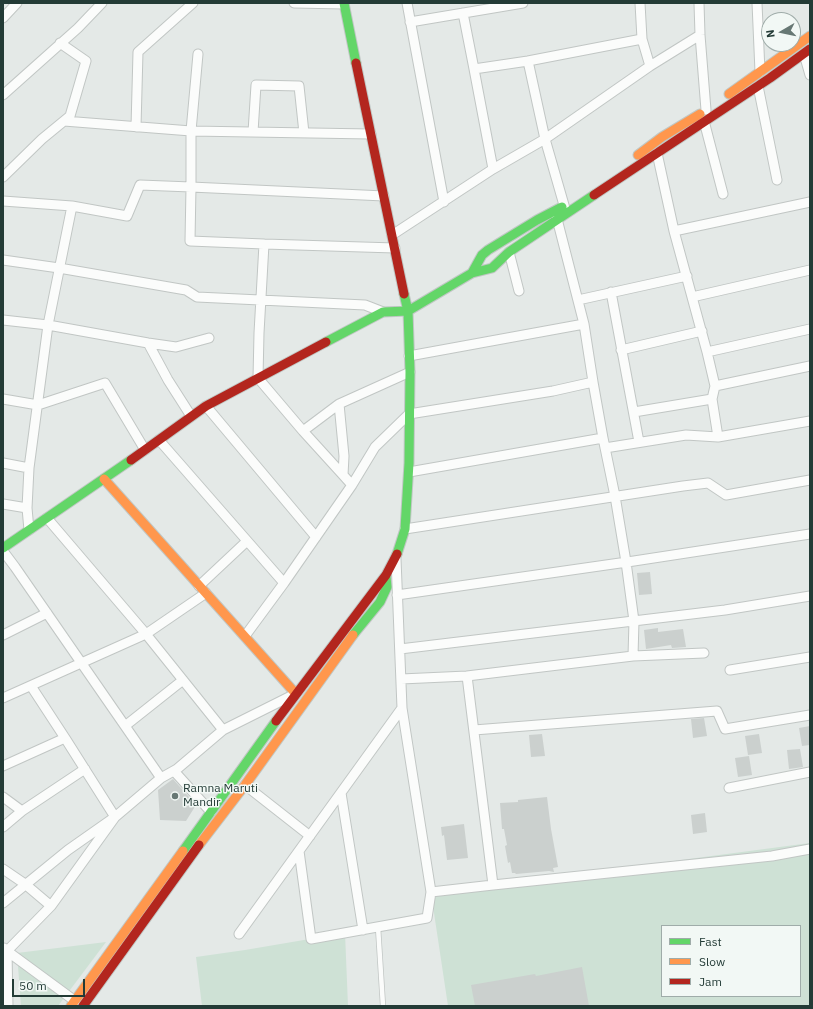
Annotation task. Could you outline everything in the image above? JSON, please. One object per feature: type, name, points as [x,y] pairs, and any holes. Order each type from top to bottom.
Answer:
[{"type":"street","points":[[3,18],[17,3]]},
{"type":"street","points":[[3,95],[78,28],[102,3]]},
{"type":"street","points":[[136,127],[138,52],[193,3]]},
{"type":"street","points":[[5,949],[73,1003],[296,694],[386,575],[396,557],[405,529],[409,472],[410,414],[408,311],[344,4],[294,3]]},
{"type":"street","points":[[407,3],[444,202]]},
{"type":"street","points":[[410,22],[523,3]]},
{"type":"street","points":[[640,3],[642,39],[650,66]]},
{"type":"street","points":[[699,3],[706,110]]},
{"type":"street","points":[[757,3],[760,72]]},
{"type":"street","points":[[463,13],[494,169]]},
{"type":"street","points":[[392,235],[494,169],[545,139],[650,66],[700,36]]},
{"type":"street","points":[[3,260],[186,290],[197,296],[365,305],[383,312],[408,311],[472,273],[492,268],[509,252],[556,215],[656,153],[706,110],[810,36]]},
{"type":"street","points":[[474,69],[528,61],[642,39]]},
{"type":"street","points":[[3,177],[42,139],[70,116],[86,61],[60,43]]},
{"type":"street","points":[[565,210],[662,138],[704,121],[807,52],[810,75]]},
{"type":"street","points":[[198,54],[191,131],[190,241],[395,248]]},
{"type":"street","points":[[528,61],[545,139],[565,210]]},
{"type":"street","points":[[254,132],[256,85],[299,86],[304,133]]},
{"type":"street","points":[[758,86],[777,180]]},
{"type":"street","points":[[64,121],[191,131],[371,134]]},
{"type":"street","points":[[704,121],[723,194]]},
{"type":"street","points":[[656,153],[674,231],[702,331],[715,386],[712,399],[718,437]]},
{"type":"street","points":[[3,201],[72,206],[127,216],[140,185],[384,196]]},
{"type":"street","points":[[674,231],[810,202]]},
{"type":"street","points":[[29,530],[27,508],[29,468],[48,325],[72,206]]},
{"type":"street","points":[[472,273],[482,255],[537,220],[556,215]]},
{"type":"street","points":[[556,215],[584,324],[603,438],[615,496],[634,621],[633,656]]},
{"type":"street","points":[[504,241],[509,252],[519,291]]},
{"type":"street","points":[[264,244],[258,378],[303,431],[352,484]]},
{"type":"street","points":[[692,297],[810,270]]},
{"type":"street","points":[[578,300],[687,276]]},
{"type":"street","points":[[610,292],[639,442]]},
{"type":"street","points":[[3,548],[104,479],[206,406],[383,312]]},
{"type":"street","points":[[3,320],[48,325],[176,347],[209,338]]},
{"type":"street","points":[[409,356],[584,324]]},
{"type":"street","points":[[707,352],[810,329]]},
{"type":"street","points":[[621,350],[702,331]]},
{"type":"street","points":[[148,343],[168,380],[191,416]]},
{"type":"street","points":[[715,386],[810,366]]},
{"type":"street","points":[[303,431],[339,404],[410,372]]},
{"type":"street","points":[[3,399],[38,405],[105,382],[145,450]]},
{"type":"street","points":[[244,636],[316,537],[375,447],[410,414],[553,391],[593,382]]},
{"type":"street","points":[[634,412],[712,399]]},
{"type":"street","points":[[339,404],[344,456],[343,475]]},
{"type":"street","points":[[206,406],[316,537]]},
{"type":"street","points":[[605,448],[686,434],[718,437],[810,421]]},
{"type":"street","points":[[409,472],[603,438]]},
{"type":"street","points":[[159,440],[284,583]]},
{"type":"street","points":[[3,463],[29,468]]},
{"type":"street","points":[[104,479],[296,694]]},
{"type":"street","points":[[405,529],[708,483],[726,494],[810,480]]},
{"type":"street","points":[[3,504],[27,508]]},
{"type":"street","points":[[47,518],[146,634],[223,730]]},
{"type":"street","points":[[397,595],[810,534]]},
{"type":"street","points":[[199,586],[247,541]]},
{"type":"street","points":[[3,551],[161,778]]},
{"type":"street","points":[[299,851],[311,940],[427,918],[431,892],[402,708],[396,557]]},
{"type":"street","points":[[83,1006],[203,839],[245,785],[350,639],[380,602],[387,587],[386,575]]},
{"type":"street","points":[[3,698],[146,634],[206,593]]},
{"type":"street","points":[[400,649],[724,610],[810,596]]},
{"type":"street","points":[[3,635],[47,614]]},
{"type":"street","points":[[401,679],[467,676],[633,656],[704,653]]},
{"type":"street","points":[[730,670],[810,657]]},
{"type":"street","points":[[467,676],[493,885]]},
{"type":"street","points":[[125,726],[183,680]]},
{"type":"street","points":[[31,686],[115,817]]},
{"type":"street","points":[[3,903],[68,850],[115,817],[161,778],[174,771],[223,730],[296,694]]},
{"type":"street","points":[[239,934],[402,708]]},
{"type":"street","points":[[474,730],[717,711],[725,728],[810,715]]},
{"type":"street","points":[[3,766],[64,738]]},
{"type":"street","points":[[3,827],[22,811],[84,769]]},
{"type":"street","points":[[174,771],[211,812]]},
{"type":"street","points":[[729,788],[810,772]]},
{"type":"street","points":[[245,785],[310,836]]},
{"type":"street","points":[[341,793],[362,930]]},
{"type":"street","points":[[3,797],[22,811]]},
{"type":"street","points":[[6,1006],[8,1006],[5,949],[51,906],[115,817]]},
{"type":"street","points":[[431,892],[772,856],[810,849]]},
{"type":"street","points":[[3,869],[25,884],[51,906]]},
{"type":"lane","points":[[378,927],[383,1006]]},
{"type":"green space","points":[[810,843],[810,1006],[448,1006],[431,893]]},
{"type":"green space","points":[[345,933],[348,1006],[202,1006],[196,957]]},
{"type":"green space","points":[[106,942],[58,1006],[21,1006],[17,953]]},
{"type":"building","points":[[650,572],[652,594],[639,595],[637,573]]},
{"type":"building","points":[[658,628],[658,632],[683,629],[686,647],[672,648],[671,645],[646,649],[644,630]]},
{"type":"building","points":[[704,718],[707,736],[693,738],[691,719]]},
{"type":"building","points":[[810,726],[810,745],[802,746],[799,728]]},
{"type":"building","points":[[542,734],[545,756],[531,757],[529,735]]},
{"type":"building","points":[[759,734],[762,753],[748,755],[745,736]]},
{"type":"building","points":[[800,749],[803,767],[789,769],[787,750]]},
{"type":"building","points":[[749,756],[752,775],[738,777],[735,758]]},
{"type":"building","name":"Ramna Maruti Mandir","points":[[173,779],[196,805],[186,821],[160,820],[158,790]]},
{"type":"building","points":[[547,797],[558,867],[553,868],[554,872],[512,873],[510,862],[508,863],[504,829],[502,829],[500,803],[518,802],[518,800]]},
{"type":"building","points":[[705,813],[707,832],[693,834],[691,815]]},
{"type":"building","points":[[464,824],[468,858],[447,860],[444,835],[442,836],[441,827]]},
{"type":"building","points":[[582,967],[589,1006],[475,1006],[471,985],[535,974],[536,976]]},
{"type":"traffic: fast","points":[[344,3],[356,63]]},
{"type":"traffic: fast","points":[[326,342],[383,312],[408,311],[472,273],[492,268],[509,252],[594,195]]},
{"type":"traffic: fast","points":[[472,273],[482,255],[488,250],[537,220],[562,207]]},
{"type":"traffic: fast","points":[[397,554],[405,529],[409,463],[410,372],[408,311],[404,294]]},
{"type":"traffic: fast","points":[[3,548],[131,460]]},
{"type":"traffic: fast","points":[[353,635],[380,602],[387,587],[386,577]]},
{"type":"traffic: fast","points":[[183,851],[276,721]]},
{"type":"traffic: slow","points":[[729,94],[810,36]]},
{"type":"traffic: slow","points":[[638,155],[662,137],[700,114]]},
{"type":"traffic: slow","points":[[104,479],[296,694]]},
{"type":"traffic: slow","points":[[199,845],[245,785],[353,635]]},
{"type":"traffic: slow","points":[[71,1006],[183,851]]},
{"type":"traffic: jam","points":[[594,195],[770,78],[810,49]]},
{"type":"traffic: jam","points":[[356,63],[404,294]]},
{"type":"traffic: jam","points":[[131,460],[206,406],[326,342]]},
{"type":"traffic: jam","points":[[276,721],[386,575],[397,554]]},
{"type":"traffic: jam","points":[[83,1006],[199,845]]},
{"type":"place","name":"Ramna Maruti Mandir","points":[[175,796]]}]
